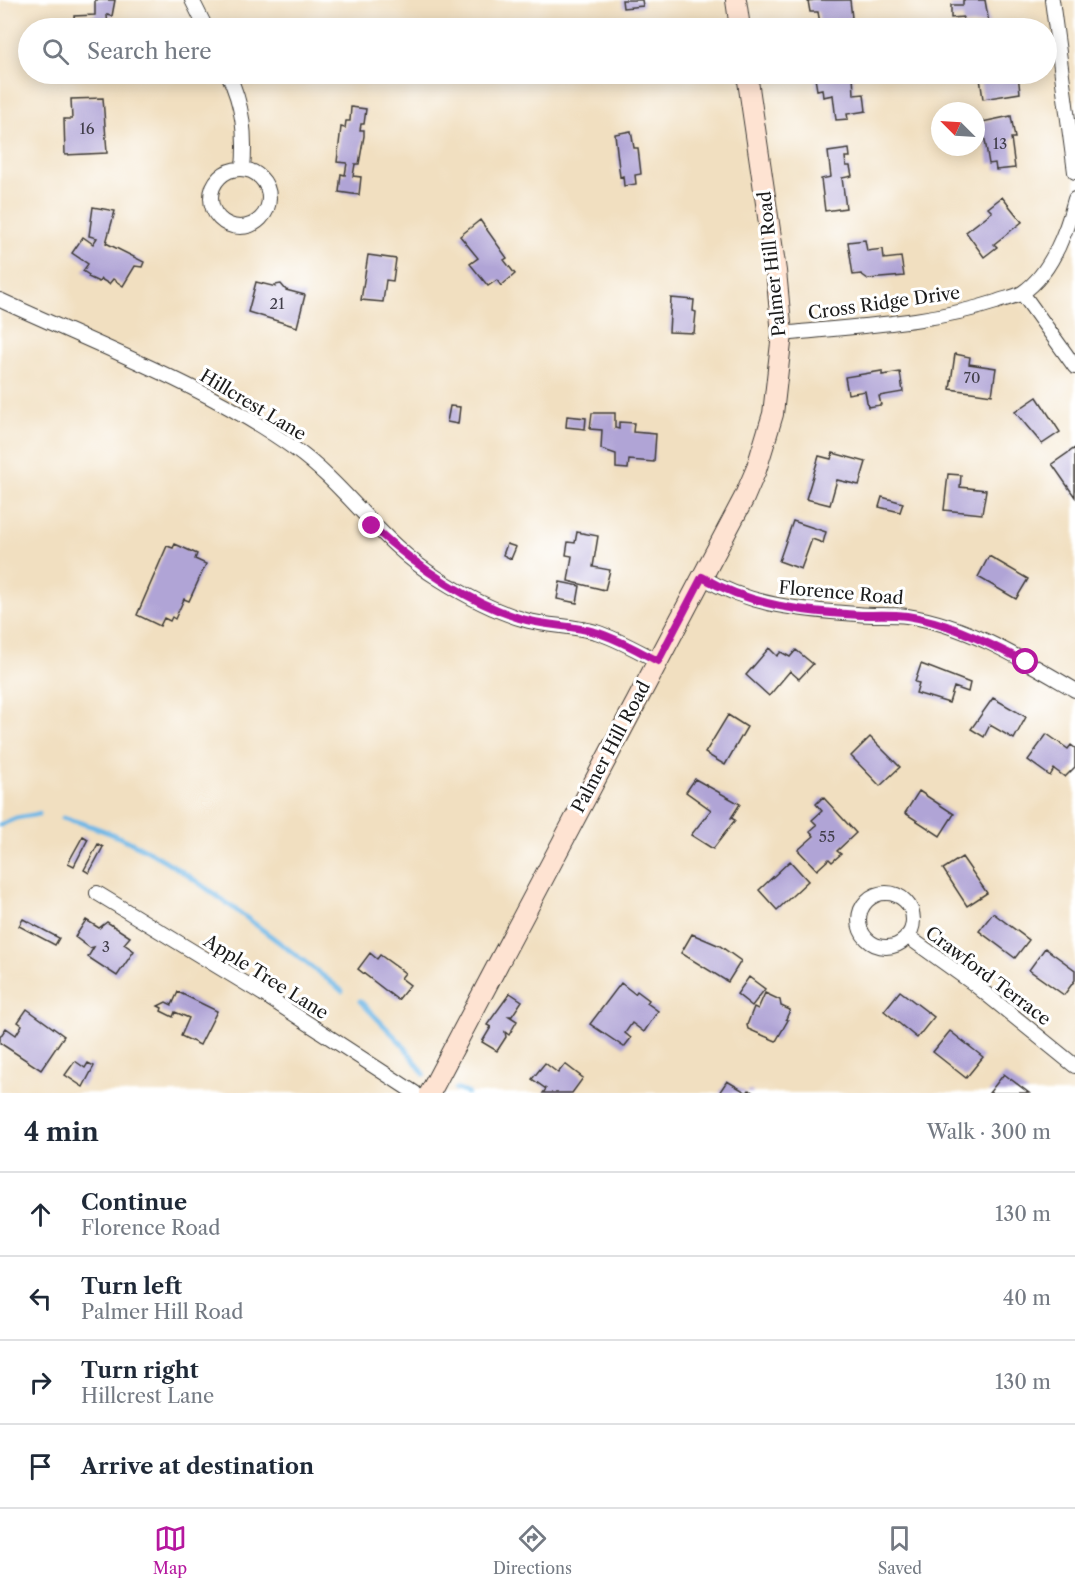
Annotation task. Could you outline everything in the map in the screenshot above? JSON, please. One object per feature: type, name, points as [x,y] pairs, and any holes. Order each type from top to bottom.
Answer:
[{"type":"main road","points":[[736,0],[739,18]]},
{"type":"main road","name":"Palmer Hill Road","points":[[430,1093],[744,498],[763,449],[778,383],[782,334],[776,271],[748,84]]},
{"type":"street","points":[[192,0],[201,18]]},
{"type":"street","points":[[1052,0],[1054,18]]},
{"type":"street","points":[[1057,37],[1075,172]]},
{"type":"street","points":[[233,84],[240,99],[246,136],[243,169]]},
{"type":"street","points":[[243,169],[262,179],[270,198],[262,218],[254,225],[238,228],[219,219],[211,205],[211,194],[220,176],[229,171],[243,169]]},
{"type":"street","points":[[1075,199],[1069,223],[1057,249],[1041,274],[1022,293],[1075,367]]},
{"type":"street","name":"Cross Ridge Drive","points":[[782,334],[937,317],[1022,293]]},
{"type":"street","name":"Hillcrest Lane","points":[[0,300],[186,386],[267,430],[297,450],[407,557],[448,584],[517,617],[596,632],[658,661]]},
{"type":"street","name":"Florence Road","points":[[702,577],[747,599],[773,606],[907,616],[938,624],[971,636],[1026,662],[1075,690]]},
{"type":"street","name":"Apple Tree Lane","points":[[97,893],[263,994],[415,1093]]},
{"type":"street","name":"Crawford Terrace","points":[[907,936],[974,984],[1075,1066]]},
{"type":"building","points":[[95,0],[115,0],[112,16],[74,18],[74,16],[95,15]]},
{"type":"building","points":[[622,0],[642,0],[643,6],[623,8]]},
{"type":"building","points":[[850,0],[852,18],[819,18],[818,12],[810,12],[808,1]]},
{"type":"building","points":[[963,0],[985,0],[988,18],[951,18],[951,5],[963,5]]},
{"type":"building","points":[[816,84],[853,84],[854,95],[864,94],[866,111],[847,114],[848,119],[836,120],[833,95],[823,97],[822,89],[817,90]]},
{"type":"building","points":[[981,84],[1019,84],[1020,93],[983,99]]},
{"type":"building","points":[[103,98],[107,153],[65,155],[64,119],[72,119],[71,99]]},
{"type":"building","points":[[351,107],[366,109],[364,124],[361,124],[360,130],[364,130],[364,136],[359,164],[355,164],[353,176],[361,177],[359,195],[339,192],[341,174],[345,175],[347,163],[337,162],[341,127],[345,128],[346,121],[350,121]]},
{"type":"building","points":[[1011,116],[1015,138],[1011,138],[1015,168],[996,170],[995,163],[989,164],[985,121]]},
{"type":"building","points":[[631,131],[634,148],[638,148],[641,174],[635,175],[636,184],[624,186],[623,176],[620,177],[615,134]]},
{"type":"building","points":[[849,149],[850,157],[845,157],[846,166],[850,166],[852,176],[842,178],[846,208],[825,211],[821,179],[831,177],[828,152]]},
{"type":"building","points":[[1002,197],[1022,222],[994,244],[997,247],[984,257],[966,232],[992,212],[988,208]]},
{"type":"building","points":[[93,207],[115,211],[106,243],[144,262],[142,267],[135,266],[123,286],[113,279],[109,284],[101,279],[99,282],[88,277],[89,275],[83,271],[88,264],[72,253],[83,237],[93,244],[97,238],[89,236]]},
{"type":"building","points":[[480,220],[507,258],[504,260],[515,274],[501,286],[497,280],[488,286],[470,264],[478,258],[460,236]]},
{"type":"building","points":[[865,240],[867,251],[883,249],[884,259],[901,257],[904,276],[868,279],[861,274],[853,275],[848,242]]},
{"type":"building","points":[[368,255],[396,259],[393,281],[386,280],[383,302],[361,300]]},
{"type":"building","points":[[256,282],[276,287],[275,285],[281,284],[286,290],[305,295],[297,327],[248,312]]},
{"type":"building","points":[[671,298],[694,300],[693,311],[696,312],[694,333],[669,332]]},
{"type":"building","points":[[955,354],[970,357],[969,364],[996,368],[992,395],[950,389]]},
{"type":"building","points":[[882,371],[882,375],[900,372],[903,392],[879,396],[881,405],[868,407],[865,391],[848,394],[845,377]]},
{"type":"building","points":[[1037,397],[1060,432],[1042,444],[1015,412]]},
{"type":"building","points":[[450,406],[460,407],[458,424],[447,422]]},
{"type":"building","points":[[592,413],[615,413],[615,428],[619,429],[619,422],[634,423],[633,432],[656,434],[654,462],[629,460],[628,469],[616,468],[616,454],[601,449],[602,430],[590,429]]},
{"type":"building","points":[[567,416],[586,418],[585,429],[566,427]]},
{"type":"building","points":[[1075,448],[1075,497],[1052,464]]},
{"type":"building","points":[[833,453],[866,462],[859,485],[837,480],[830,505],[806,499],[819,456],[831,459]]},
{"type":"building","points":[[948,474],[961,475],[960,487],[986,490],[982,514],[944,510]]},
{"type":"building","points":[[882,497],[903,503],[900,512],[879,507]]},
{"type":"building","points":[[793,521],[826,532],[823,543],[812,539],[801,569],[779,561]]},
{"type":"building","points":[[577,532],[598,536],[593,567],[610,570],[605,590],[568,581],[572,556],[566,555],[568,542],[575,543]]},
{"type":"building","points":[[175,544],[197,554],[195,559],[206,564],[189,601],[184,599],[175,619],[172,617],[170,621],[164,618],[160,626],[137,615],[167,546],[173,548]]},
{"type":"building","points":[[507,544],[516,547],[511,559],[503,555]]},
{"type":"building","points":[[989,556],[1028,579],[1016,599],[978,577]]},
{"type":"building","points":[[560,582],[580,586],[577,603],[557,599]]},
{"type":"building","points":[[769,648],[777,656],[781,652],[790,657],[796,650],[813,664],[799,679],[790,671],[769,696],[746,675]]},
{"type":"building","points":[[921,664],[970,683],[968,692],[954,687],[949,703],[916,693],[919,683],[915,682]]},
{"type":"building","points":[[993,698],[1026,717],[1014,739],[990,725],[984,737],[971,729]]},
{"type":"building","points":[[728,715],[747,727],[725,765],[705,753]]},
{"type":"building","points":[[1047,734],[1068,749],[1071,745],[1075,748],[1075,767],[1065,777],[1054,769],[1050,776],[1028,760]]},
{"type":"building","points":[[870,737],[900,767],[880,786],[851,756]]},
{"type":"building","points":[[695,779],[740,804],[731,818],[735,820],[713,849],[691,835],[711,810],[686,792]]},
{"type":"building","points":[[919,791],[954,814],[940,836],[905,813]]},
{"type":"building","points":[[823,797],[856,833],[837,851],[841,854],[832,862],[829,859],[817,870],[798,850],[814,836],[810,831],[817,825],[812,820],[822,811],[816,804]]},
{"type":"building","points":[[83,836],[88,839],[74,866],[68,863]]},
{"type":"building","points":[[98,844],[103,847],[89,873],[84,870]]},
{"type":"building","points":[[962,857],[987,893],[967,906],[943,869]]},
{"type":"building","points":[[790,861],[808,881],[777,910],[759,890]]},
{"type":"building","points":[[993,913],[1029,940],[1015,958],[979,931]]},
{"type":"building","points":[[23,919],[59,938],[55,945],[19,926]]},
{"type":"building","points":[[86,920],[99,928],[107,922],[130,937],[124,944],[134,951],[117,976],[88,957],[94,947],[90,948],[75,937]]},
{"type":"building","points":[[692,934],[720,946],[741,961],[728,982],[681,953]]},
{"type":"building","points":[[1045,948],[1075,970],[1075,980],[1064,995],[1029,970]]},
{"type":"building","points":[[370,953],[377,959],[380,955],[405,973],[401,978],[410,985],[398,1000],[358,969]]},
{"type":"building","points":[[749,977],[765,989],[752,1006],[737,994]]},
{"type":"building","points":[[621,983],[635,994],[637,991],[649,1000],[647,1003],[658,1011],[644,1032],[632,1023],[625,1033],[631,1038],[624,1047],[590,1024]]},
{"type":"building","points":[[900,991],[934,1017],[917,1038],[884,1011]]},
{"type":"building","points":[[178,992],[217,1011],[200,1045],[181,1036],[189,1018],[175,1012],[173,1017],[161,1011],[162,1008],[158,1006],[166,1002],[172,1005]]},
{"type":"building","points":[[510,993],[522,1001],[512,1016],[509,1016],[517,1021],[509,1035],[505,1032],[506,1037],[497,1051],[482,1042],[491,1027],[487,1025]]},
{"type":"building","points":[[765,993],[780,1000],[781,1006],[790,1010],[786,1019],[788,1020],[776,1041],[748,1029],[747,1025],[754,1007],[758,1009]]},
{"type":"building","points":[[27,1009],[64,1036],[41,1070],[0,1043],[0,1037],[6,1028],[16,1035],[22,1025],[18,1022]]},
{"type":"building","points":[[950,1031],[983,1057],[966,1078],[933,1052]]},
{"type":"building","points":[[75,1061],[85,1068],[88,1063],[94,1066],[83,1087],[65,1075]]},
{"type":"building","points":[[545,1063],[558,1073],[565,1064],[583,1078],[572,1093],[543,1093],[546,1089],[532,1079]]},
{"type":"building","points":[[1004,1074],[1029,1093],[989,1093]]},
{"type":"building","points":[[727,1081],[747,1093],[719,1093]]},
{"type":"waterway","points":[[0,825],[16,818],[39,814]]},
{"type":"waterway","points":[[63,818],[125,840],[180,870],[342,991]]},
{"type":"waterway","points":[[360,1001],[404,1046],[424,1074]]},
{"type":"waterway","points":[[456,1089],[468,1093]]},
{"type":"route","points":[[372,526],[407,557],[438,579],[476,600],[531,621],[596,632],[622,642],[658,661],[702,577],[747,599],[773,606],[907,616],[938,624],[971,636],[1026,662]]}]
